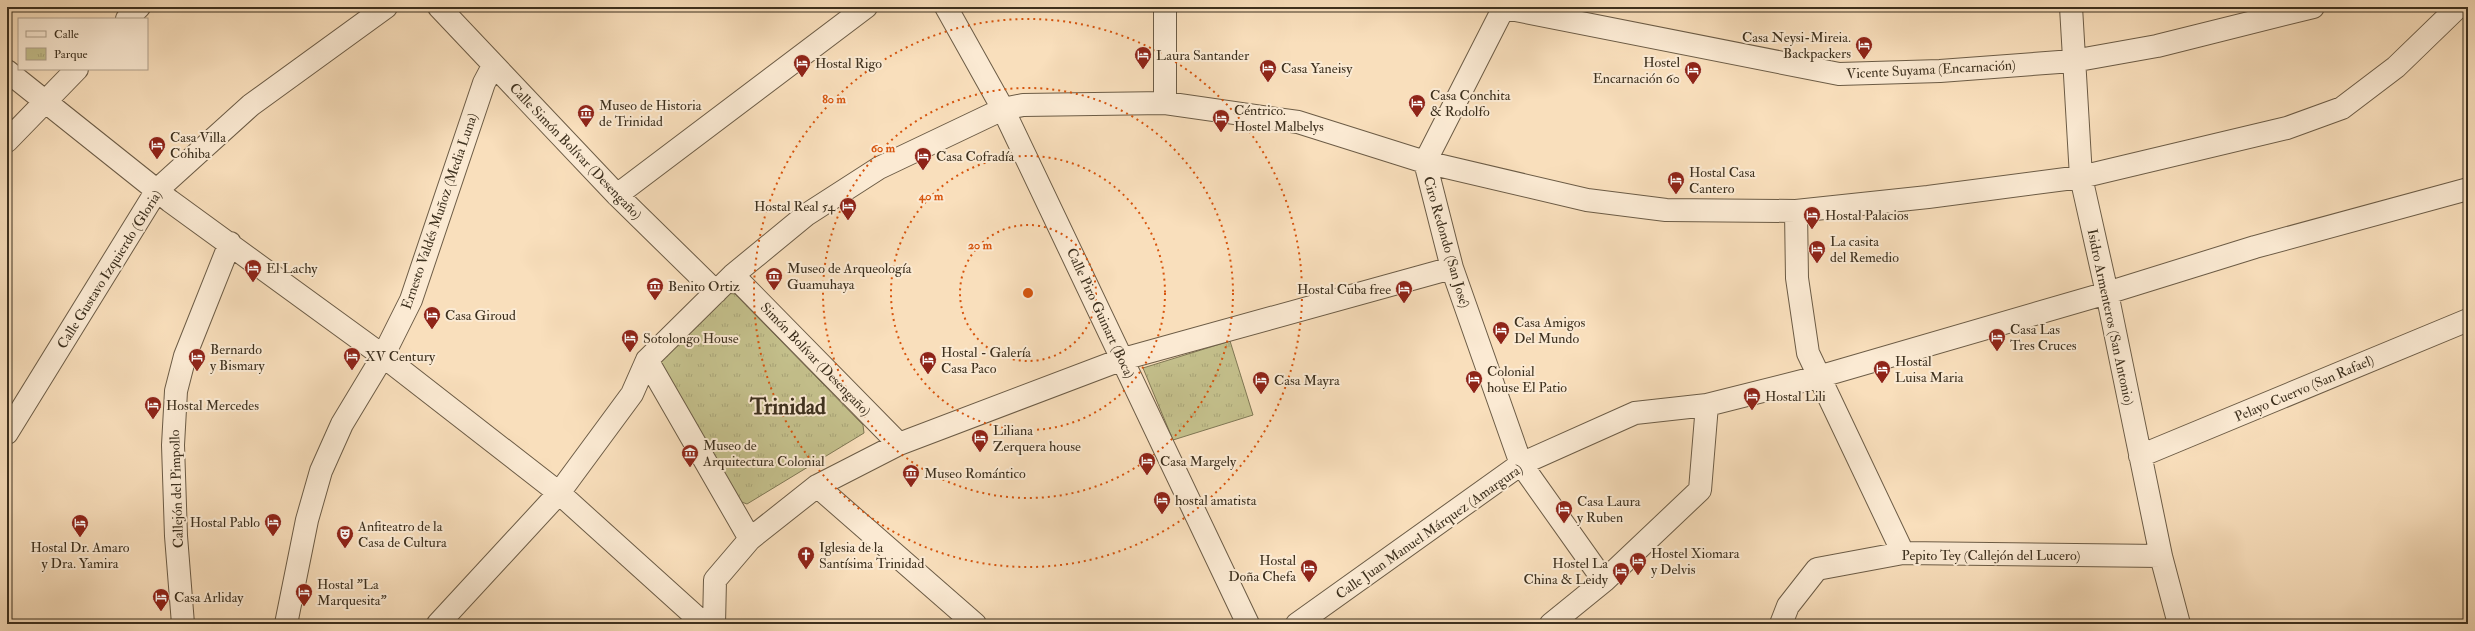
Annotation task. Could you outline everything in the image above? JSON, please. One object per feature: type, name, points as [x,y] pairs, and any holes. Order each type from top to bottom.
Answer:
[{"type":"street","points":[[128,18],[139,7]]},
{"type":"street","name":"Calle Gustavo Izquierdo (Gloria)","points":[[7,433],[157,190],[251,105],[386,7]]},
{"type":"street","name":"Calle Simón Bolívar (Desengaño)","points":[[438,7],[617,195],[716,292]]},
{"type":"street","points":[[617,195],[866,7]]},
{"type":"street","name":"Calle Piro Guinart (Boca)","points":[[946,7],[1003,109],[1248,624]]},
{"type":"street","points":[[1165,7],[1165,103]]},
{"type":"street","name":"Vicente Suyama (Encarnación)","points":[[1502,7],[1839,74],[1940,71],[2073,61],[2156,46],[2313,7]]},
{"type":"street","name":"Ciro Redondo (San José)","points":[[1502,7],[1425,162],[1452,268],[1521,464],[1604,581]]},
{"type":"street","name":"Isidro Armenteros (San Antonio)","points":[[2071,7],[2081,177],[2107,293],[2161,556],[2179,624]]},
{"type":"street","points":[[438,624],[558,493],[632,394],[646,360],[733,275],[806,215],[879,168],[1003,109],[1023,105],[1165,103],[1298,122],[1425,162],[1587,200],[1666,210],[1796,211],[1928,197],[2081,177],[2288,128],[2342,108],[2396,67],[2458,7]]},
{"type":"street","points":[[2465,7],[2468,22]]},
{"type":"street","name":"Ernesto Valdés Muñoz (Media Luna)","points":[[286,624],[307,520],[321,471],[342,424],[382,356],[411,300],[484,83],[494,66]]},
{"type":"street","points":[[7,141],[76,70]]},
{"type":"street","points":[[7,71],[157,190],[382,356],[558,493],[704,624]]},
{"type":"street","name":"Calle Juan Manuel Márquez (Amargura)","points":[[1296,624],[1521,464],[1635,413],[1707,405],[1818,377],[2107,293],[2255,246],[2468,189]]},
{"type":"street","points":[[1796,211],[1797,278],[1808,353],[1818,377],[1903,554]]},
{"type":"street","name":"Callejón del Pimpollo","points":[[183,624],[176,536],[173,445],[176,391],[185,356],[230,243]]},
{"type":"street","points":[[714,624],[715,580],[750,539],[817,486],[899,444],[1123,359],[1452,268]]},
{"type":"street","name":"Simón Bolívar (Desengaño)","points":[[733,275],[899,444]]},
{"type":"street","name":"Pelayo Cuervo (San Rafael)","points":[[2140,456],[2468,320]]},
{"type":"street","points":[[646,360],[750,539]]},
{"type":"street","points":[[1551,624],[1604,581],[1700,490],[1707,405]]},
{"type":"street","points":[[817,486],[975,624]]},
{"type":"street","name":"Pepito Tey (Callejón del Lucero)","points":[[1781,624],[1788,606],[1817,569],[1903,554],[2161,556]]},
{"type":"green space","points":[[725,293],[735,294],[863,425],[864,433],[747,504],[739,501],[659,361]]},
{"type":"green space","points":[[1230,341],[1253,415],[1173,440],[1143,368]]},
{"type":"place","name":"Casa Neysi-Mireia. Backpackers","points":[[1864,60]]},
{"type":"place","name":"Laura Santander","points":[[1143,70]]},
{"type":"place","name":"Hostal Rigo","points":[[802,78]]},
{"type":"place","name":"Casa Yaneisy","points":[[1268,83]]},
{"type":"place","name":"Hostel Encarnación 60","points":[[1693,85]]},
{"type":"place","name":"Casa Conchita & Rodolfo","points":[[1417,118]]},
{"type":"place","name":"Museo de Historia de Trinidad","points":[[586,128]]},
{"type":"place","name":"Céntrico. Hostel Malbelys","points":[[1221,133]]},
{"type":"place","name":"Casa Villa Cohiba","points":[[157,160]]},
{"type":"place","name":"Casa Cofradía","points":[[923,171]]},
{"type":"place","name":"Hostal Casa Cantero","points":[[1676,195]]},
{"type":"place","name":"Hostal Real 54","points":[[848,221]]},
{"type":"place","name":"Hostal Palacios","points":[[1812,230]]},
{"type":"place","name":"La casita del Remedio","points":[[1817,264]]},
{"type":"place","name":"El Lachy","points":[[253,283]]},
{"type":"place","name":"Museo de Arqueología Guamuhaya","points":[[774,291]]},
{"type":"place","name":"Benito Ortiz","points":[[655,301]]},
{"type":"place","name":"Hostal Cuba free","points":[[1404,304]]},
{"type":"place","name":"Casa Giroud","points":[[432,330]]},
{"type":"place","name":"Casa Amigos Del Mundo","points":[[1501,345]]},
{"type":"place","name":"Casa Las Tres Cruces","points":[[1997,352]]},
{"type":"place","name":"Sotolongo House","points":[[630,353]]},
{"type":"place","name":"XV Century","points":[[352,371]]},
{"type":"place","name":"Bernardo y Bismary","points":[[197,372]]},
{"type":"place","name":"Hostal - Galería Casa Paco","points":[[928,375]]},
{"type":"place","name":"Hostal Luisa Maria","points":[[1882,384]]},
{"type":"place","name":"Colonial house El Patio","points":[[1474,394]]},
{"type":"place","name":"Casa Mayra","points":[[1261,395]]},
{"type":"place","name":"Hostal Lili","points":[[1752,411]]},
{"type":"place","name":"Hostal Mercedes","points":[[153,420]]},
{"type":"place","name":"Liliana Zerquera house","points":[[980,453]]},
{"type":"place","name":"Museo de Arquitectura Colonial","points":[[690,468]]},
{"type":"place","name":"Casa Margely","points":[[1147,476]]},
{"type":"place","name":"Museo Romántico","points":[[911,488]]},
{"type":"place","name":"hostal amatista","points":[[1162,515]]},
{"type":"place","name":"Casa Laura y Ruben","points":[[1564,524]]},
{"type":"place","name":"Hostal Pablo","points":[[273,537]]},
{"type":"place","name":"Hostal Dr. Amaro y Dra. Yamira","points":[[80,538]]},
{"type":"place","name":"Anfiteatro de la Casa de Cultura","points":[[345,549]]},
{"type":"place","name":"Iglesia de la Santísima Trinidad","points":[[806,570]]},
{"type":"place","name":"Hostel Xiomara y Delvis","points":[[1638,576]]},
{"type":"place","name":"Hostal Doña Chefa","points":[[1309,583]]},
{"type":"place","name":"Hostel La China & Leidy","points":[[1621,586]]},
{"type":"place","name":"Hostal \"La Marquesita\"","points":[[304,607]]},
{"type":"place","name":"Casa Arliday","points":[[161,612]]},
{"type":"district","name":"Trinidad","points":[[788,406]]}]
